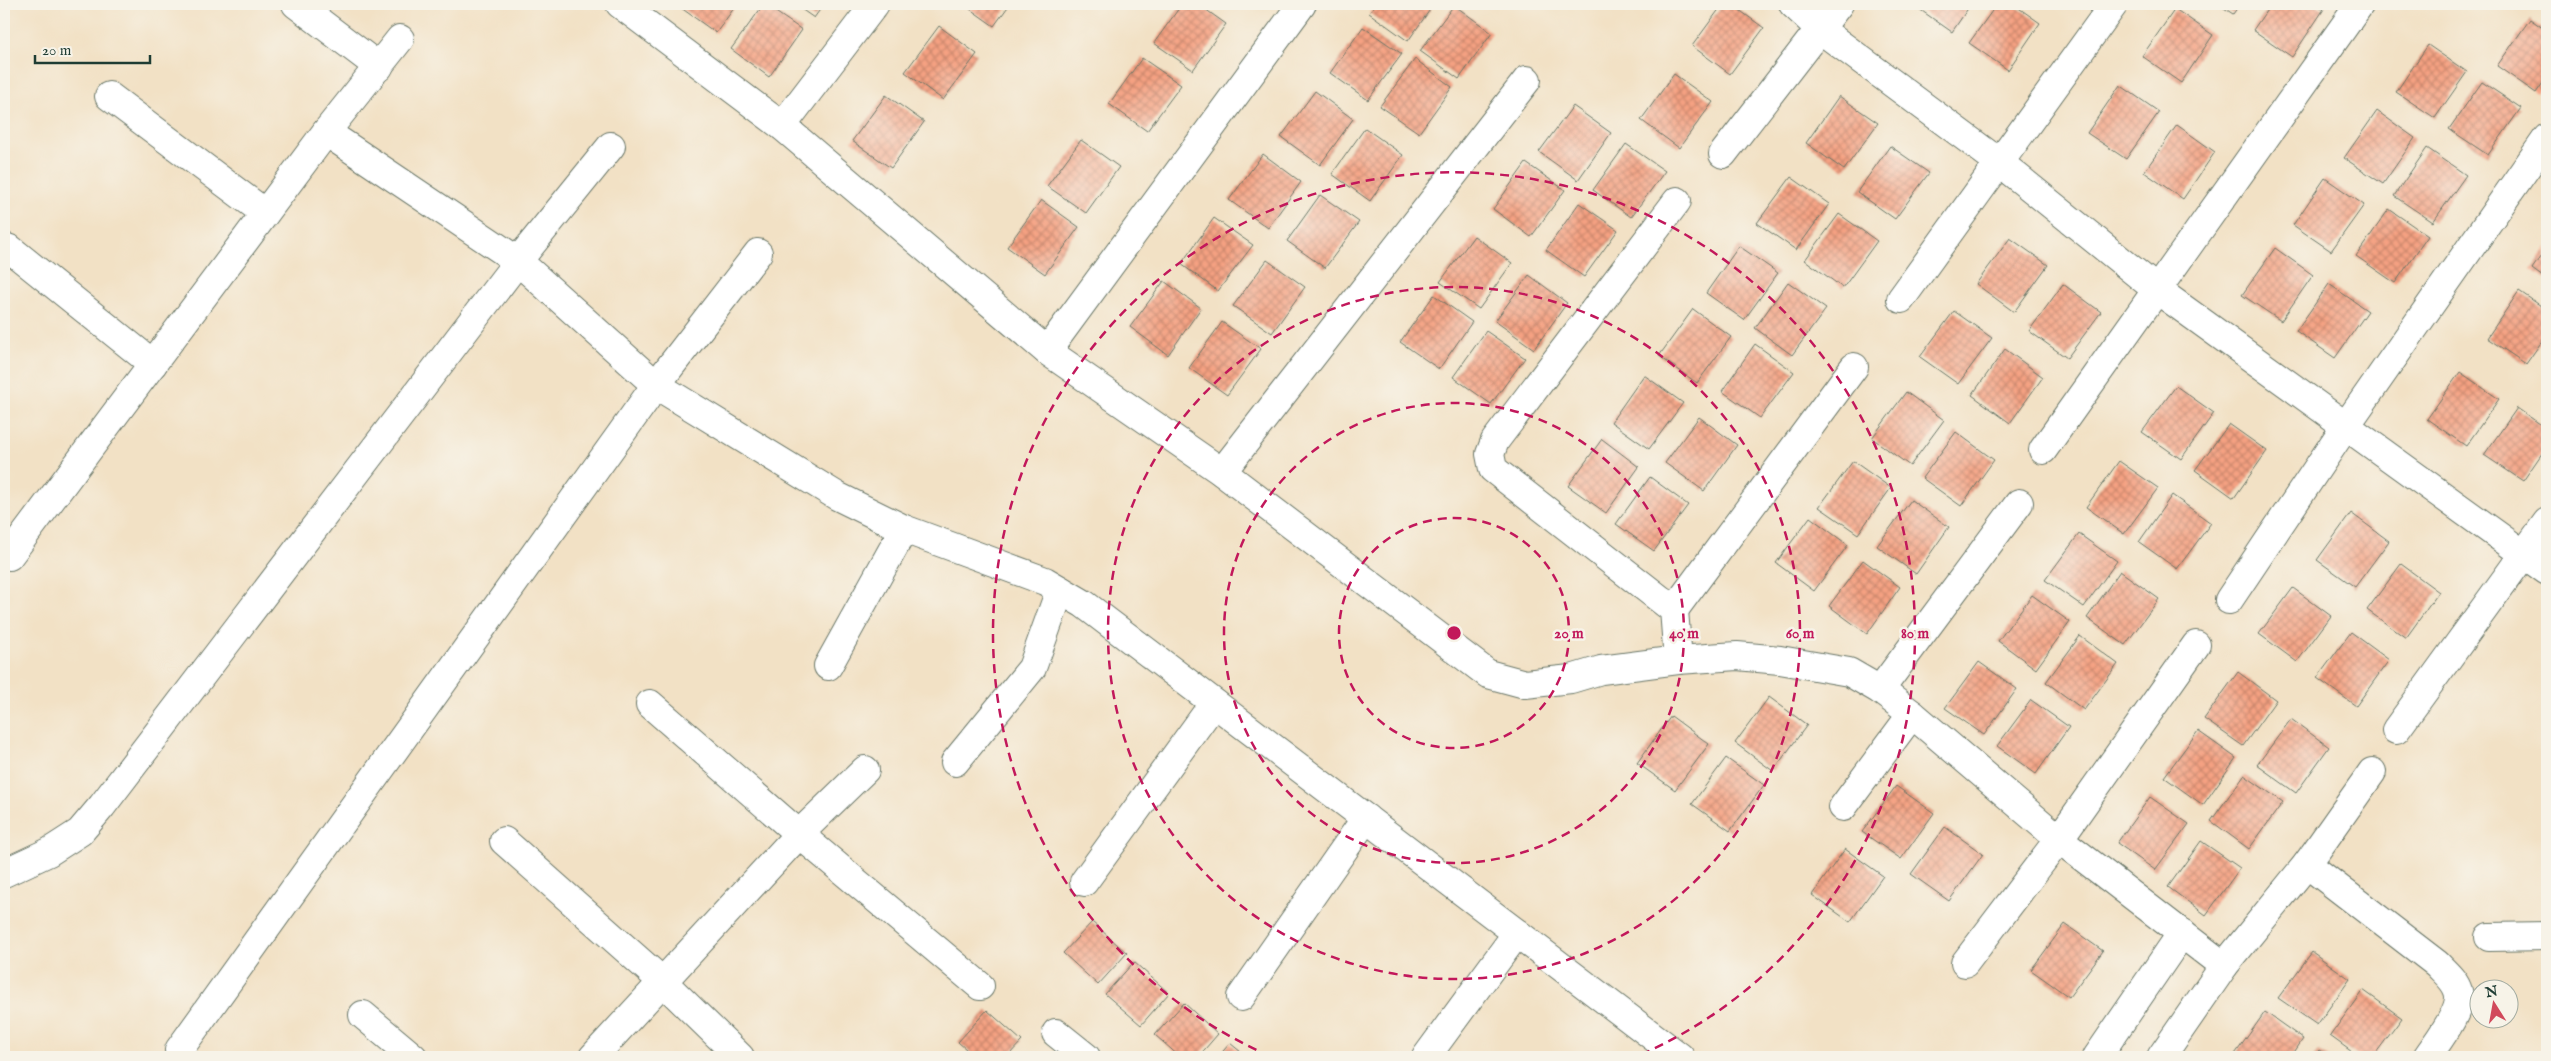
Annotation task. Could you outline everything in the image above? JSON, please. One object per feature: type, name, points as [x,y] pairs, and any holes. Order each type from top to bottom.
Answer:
[{"type":"street","points":[[296,4],[379,67]]},
{"type":"street","points":[[620,4],[782,126],[1047,351],[1222,472],[1488,674],[1525,684],[1571,679],[1601,670],[1678,660],[1736,656],[1780,660],[1849,672],[1880,690],[1912,714],[2059,839],[2224,966]]},
{"type":"street","points":[[782,126],[875,4]]},
{"type":"street","points":[[1047,351],[1302,4]]},
{"type":"street","points":[[1793,4],[1821,30],[2000,163],[2156,289],[2344,427],[2547,571]]},
{"type":"street","points":[[1723,154],[1821,30],[1839,4]]},
{"type":"street","points":[[1901,299],[2114,4]]},
{"type":"street","points":[[2043,450],[2360,4]]},
{"type":"street","points":[[6,555],[153,364],[326,132],[400,39]]},
{"type":"street","points":[[1222,472],[1527,80]]},
{"type":"street","points":[[109,96],[265,213]]},
{"type":"street","points":[[326,132],[518,261],[656,385],[837,496],[904,529],[1027,574],[1084,604],[1517,933],[1648,1048],[1680,1057]]},
{"type":"street","points":[[2229,600],[2344,427],[2547,138]]},
{"type":"street","points":[[4,873],[50,852],[80,832],[102,806],[518,261],[610,146]]},
{"type":"street","points":[[1674,610],[1493,469],[1490,454],[1495,441],[1677,201]]},
{"type":"street","points":[[4,247],[10,249],[153,364]]},
{"type":"street","points":[[179,1050],[656,385],[758,253]]},
{"type":"street","points":[[1678,660],[1674,610],[1854,367]]},
{"type":"street","points":[[1880,690],[2019,503]]},
{"type":"street","points":[[2396,730],[2547,522]]},
{"type":"street","points":[[828,666],[904,529]]},
{"type":"street","points":[[955,762],[1032,668],[1060,590]]},
{"type":"street","points":[[1965,963],[2059,839],[2196,645]]},
{"type":"street","points":[[1084,882],[1214,703]]},
{"type":"street","points":[[650,704],[799,834],[980,986]]},
{"type":"street","points":[[1843,807],[1912,714]]},
{"type":"street","points":[[593,1057],[799,834],[865,770]]},
{"type":"street","points":[[2161,1057],[2224,966],[2307,864],[2372,772]]},
{"type":"street","points":[[1241,997],[1366,818]]},
{"type":"street","points":[[504,841],[662,982],[740,1057]]},
{"type":"street","points":[[2307,864],[2437,964],[2450,978],[2459,992],[2457,1010],[2428,1057]]},
{"type":"street","points":[[1426,1057],[1517,933]]},
{"type":"street","points":[[2097,1057],[2182,933]]},
{"type":"street","points":[[2489,937],[2547,936]]},
{"type":"street","points":[[363,1015],[413,1057]]},
{"type":"street","points":[[1056,1033],[1086,1057]]},
{"type":"building","points":[[737,4],[716,33],[677,5]]},
{"type":"building","points":[[764,4],[802,30],[769,77],[731,49]]},
{"type":"building","points":[[794,4],[824,4],[814,18]]},
{"type":"building","points":[[963,4],[1010,4],[994,26]]},
{"type":"building","points":[[1182,4],[1198,4],[1226,24],[1193,70],[1154,43]]},
{"type":"building","points":[[1376,4],[1434,4],[1408,41],[1369,13]]},
{"type":"building","points":[[1723,4],[1731,4],[1764,28],[1730,74],[1692,46]]},
{"type":"building","points":[[1912,4],[1971,4],[1952,32]]},
{"type":"building","points":[[1997,4],[2013,4],[2040,23],[2008,70],[1969,43]]},
{"type":"building","points":[[2218,4],[2240,4],[2233,14]]},
{"type":"building","points":[[2271,4],[2316,4],[2324,9],[2292,57],[2253,30]]},
{"type":"building","points":[[1454,5],[1492,33],[1459,79],[1420,51]]},
{"type":"building","points":[[2175,9],[2213,35],[2181,83],[2142,56]]},
{"type":"building","points":[[2530,19],[2547,31],[2547,77],[2536,93],[2497,66]]},
{"type":"building","points":[[939,26],[977,54],[943,100],[905,72]]},
{"type":"building","points":[[1363,27],[1402,54],[1368,100],[1330,73]]},
{"type":"building","points":[[2428,45],[2467,72],[2435,118],[2396,92]]},
{"type":"building","points":[[1142,58],[1181,85],[1147,131],[1109,104]]},
{"type":"building","points":[[1415,59],[1452,87],[1419,133],[1380,106]]},
{"type":"building","points":[[1674,74],[1713,102],[1679,148],[1641,120]]},
{"type":"building","points":[[2482,82],[2521,108],[2488,155],[2449,129]]},
{"type":"building","points":[[2120,85],[2159,112],[2126,159],[2087,133]]},
{"type":"building","points":[[1315,91],[1353,119],[1320,165],[1281,137]]},
{"type":"building","points":[[886,95],[924,122],[891,168],[852,141]]},
{"type":"building","points":[[1839,96],[1878,123],[1844,170],[1806,143]]},
{"type":"building","points":[[1573,106],[1611,133],[1578,180],[1539,152]]},
{"type":"building","points":[[2377,111],[2415,138],[2383,184],[2344,158]]},
{"type":"building","points":[[2177,125],[2215,152],[2183,199],[2144,172]]},
{"type":"building","points":[[1365,128],[1403,155],[1370,201],[1332,174]]},
{"type":"building","points":[[1081,140],[1119,167],[1086,213],[1047,186]]},
{"type":"building","points":[[1626,144],[1665,171],[1631,217],[1593,190]]},
{"type":"building","points":[[1890,146],[1929,173],[1895,219],[1857,192]]},
{"type":"building","points":[[2427,148],[2466,175],[2433,222],[2394,196]]},
{"type":"building","points":[[1263,154],[1301,182],[1268,228],[1229,200]]},
{"type":"building","points":[[1526,163],[1565,190],[1531,237],[1493,209]]},
{"type":"building","points":[[1791,177],[1829,204],[1796,250],[1757,223]]},
{"type":"building","points":[[2325,178],[2364,205],[2331,251],[2293,225]]},
{"type":"building","points":[[1320,195],[1359,222],[1325,268],[1287,241]]},
{"type":"building","points":[[1041,200],[1079,227],[1045,274],[1007,247]]},
{"type":"building","points":[[1579,203],[1618,230],[1584,277],[1546,250]]},
{"type":"building","points":[[2389,209],[2428,236],[2395,283],[2356,256]]},
{"type":"building","points":[[1839,214],[1877,241],[1843,288],[1805,260]]},
{"type":"building","points":[[1214,218],[1253,245],[1218,291],[1181,264]]},
{"type":"building","points":[[1474,236],[1512,263],[1479,309],[1440,282]]},
{"type":"building","points":[[2010,238],[2048,265],[2014,312],[1976,284]]},
{"type":"building","points":[[1739,246],[1778,273],[1744,320],[1706,293]]},
{"type":"building","points":[[2547,247],[2547,280],[2532,269]]},
{"type":"building","points":[[2275,248],[2313,275],[2281,321],[2242,295]]},
{"type":"building","points":[[1267,260],[1305,287],[1272,333],[1233,306]]},
{"type":"building","points":[[1529,275],[1567,303],[1534,349],[1495,321]]},
{"type":"building","points":[[1164,281],[1201,308],[1168,355],[1130,327]]},
{"type":"building","points":[[1788,282],[1826,309],[1792,355],[1755,328]]},
{"type":"building","points":[[2063,284],[2101,312],[2067,358],[2029,331]]},
{"type":"building","points":[[2329,284],[2368,311],[2335,358],[2296,331]]},
{"type":"building","points":[[2519,291],[2547,310],[2547,334],[2526,364],[2487,338]]},
{"type":"building","points":[[1434,295],[1472,322],[1439,369],[1400,342]]},
{"type":"building","points":[[1693,309],[1731,337],[1697,383],[1659,356]]},
{"type":"building","points":[[1954,311],[1992,338],[1958,384],[1920,357]]},
{"type":"building","points":[[1222,322],[1261,349],[1227,395],[1189,368]]},
{"type":"building","points":[[1486,331],[1525,358],[1491,404],[1453,377]]},
{"type":"building","points":[[1755,344],[1794,372],[1760,418],[1722,391]]},
{"type":"building","points":[[2005,349],[2043,377],[2010,423],[1972,395]]},
{"type":"building","points":[[2460,372],[2499,399],[2466,446],[2427,419]]},
{"type":"building","points":[[1644,375],[1683,403],[1649,449],[1611,422]]},
{"type":"building","points":[[2176,386],[2214,413],[2181,459],[2142,432]]},
{"type":"building","points":[[1906,392],[1944,420],[1910,466],[1872,438]]},
{"type":"building","points":[[2517,408],[2547,429],[2547,446],[2523,481],[2484,455]]},
{"type":"building","points":[[1699,417],[1737,445],[1704,491],[1665,463]]},
{"type":"building","points":[[2229,424],[2267,451],[2234,498],[2195,470]]},
{"type":"building","points":[[1956,432],[1994,460],[1961,506],[1922,478]]},
{"type":"building","points":[[1602,439],[1639,467],[1606,513],[1568,486]]},
{"type":"building","points":[[1853,461],[1891,488],[1858,534],[1819,507]]},
{"type":"building","points":[[2119,461],[2158,488],[2124,534],[2086,507]]},
{"type":"building","points":[[1650,477],[1688,505],[1654,551],[1616,524]]},
{"type":"building","points":[[2172,495],[2211,523],[2177,569],[2139,542]]},
{"type":"building","points":[[1911,500],[1949,527],[1916,574],[1877,546]]},
{"type":"building","points":[[2351,513],[2389,541],[2355,587],[2317,560]]},
{"type":"building","points":[[1810,517],[1848,545],[1814,591],[1776,563]]},
{"type":"building","points":[[2079,534],[2117,561],[2084,607],[2045,580]]},
{"type":"building","points":[[1863,560],[1900,587],[1867,634],[1829,606]]},
{"type":"building","points":[[2401,564],[2439,592],[2406,638],[2367,610]]},
{"type":"building","points":[[2120,571],[2159,599],[2125,645],[2087,618]]},
{"type":"building","points":[[2293,588],[2331,616],[2297,662],[2259,634]]},
{"type":"building","points":[[2032,595],[2070,622],[2036,669],[1998,641]]},
{"type":"building","points":[[2351,632],[2389,660],[2356,706],[2317,678]]},
{"type":"building","points":[[2080,636],[2118,664],[2084,710],[2046,682]]},
{"type":"building","points":[[1979,662],[2017,689],[1984,735],[1945,708]]},
{"type":"building","points":[[2238,672],[2276,700],[2243,746],[2204,719]]},
{"type":"building","points":[[1769,697],[1807,725],[1773,771],[1735,743]]},
{"type":"building","points":[[2031,700],[2069,727],[2036,774],[1997,746]]},
{"type":"building","points":[[1671,716],[1709,744],[1675,790],[1637,763]]},
{"type":"building","points":[[2291,719],[2329,747],[2296,793],[2257,765]]},
{"type":"building","points":[[2198,731],[2236,758],[2203,805],[2164,777]]},
{"type":"building","points":[[1726,758],[1764,785],[1730,831],[1692,804]]},
{"type":"building","points":[[2244,775],[2283,802],[2249,849],[2211,821]]},
{"type":"building","points":[[1896,786],[1934,813],[1901,859],[1862,832]]},
{"type":"building","points":[[2150,797],[2189,824],[2155,870],[2117,843]]},
{"type":"building","points":[[1945,827],[1983,854],[1949,901],[1911,874]]},
{"type":"building","points":[[2201,841],[2240,868],[2206,915],[2168,887]]},
{"type":"building","points":[[1845,849],[1883,876],[1850,922],[1812,895]]},
{"type":"building","points":[[1092,922],[1127,953],[1098,985],[1063,953]]},
{"type":"building","points":[[2065,924],[2103,951],[2069,997],[2031,970]]},
{"type":"building","points":[[2312,952],[2350,979],[2317,1025],[2278,998]]},
{"type":"building","points":[[1134,962],[1169,993],[1141,1025],[1105,994]]},
{"type":"building","points":[[2363,990],[2402,1018],[2373,1057],[2359,1057],[2330,1036]]},
{"type":"building","points":[[1184,1003],[1218,1034],[1198,1057],[1180,1057],[1155,1035]]},
{"type":"building","points":[[987,1010],[1022,1041],[1007,1057],[975,1057],[958,1042]]},
{"type":"building","points":[[2265,1012],[2303,1039],[2291,1057],[2233,1057]]},
{"type":"building","points":[[1230,1043],[1247,1057],[1218,1057]]},
{"type":"building","points":[[2319,1050],[2330,1057],[2313,1057]]}]
